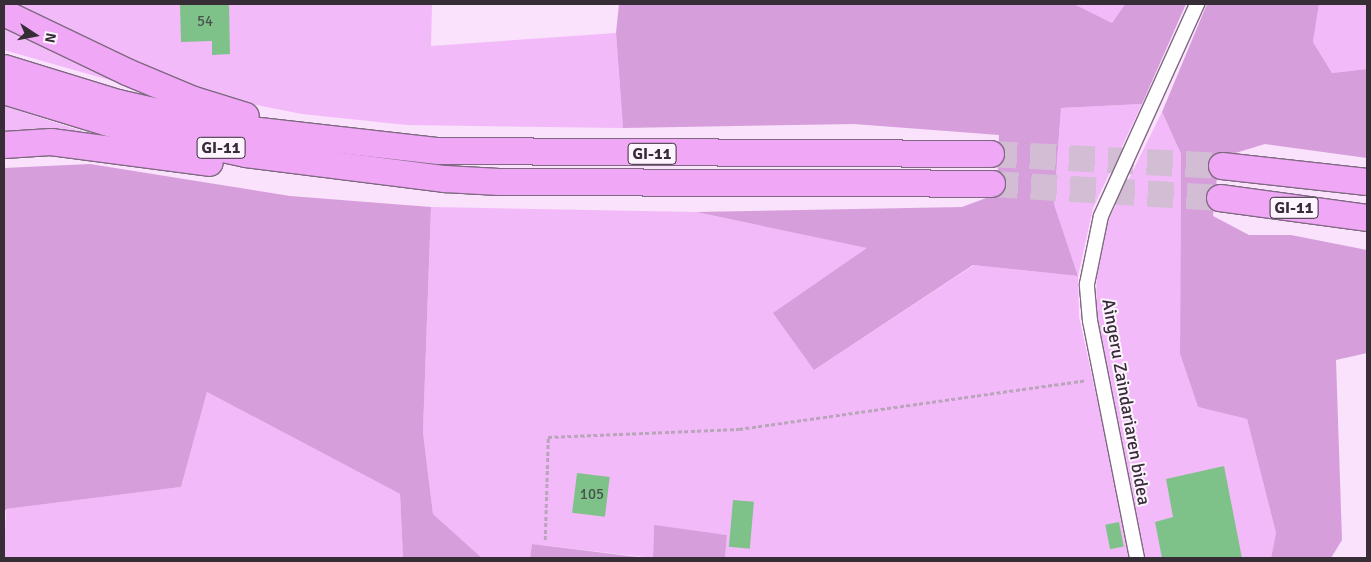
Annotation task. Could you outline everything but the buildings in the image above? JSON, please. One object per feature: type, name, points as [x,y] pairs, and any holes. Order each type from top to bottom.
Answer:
[{"type":"highway","points":[[4,13],[127,72],[194,100],[314,136]]},
{"type":"highway","name":"GI-11","points":[[4,68],[170,116],[224,127],[439,151],[991,154]]},
{"type":"highway","name":"GI-11","points":[[4,91],[122,127],[246,154],[445,179],[499,182],[992,184]]},
{"type":"highway","points":[[4,145],[35,141],[104,146],[350,181],[445,179]]},
{"type":"highway","name":"GI-11","points":[[1222,166],[1324,179],[1367,188]]},
{"type":"highway","points":[[1324,179],[1367,182]]},
{"type":"highway","name":"GI-11","points":[[1220,198],[1367,218]]},
{"type":"street","name":"Aingeru Zaindariaren bidea","points":[[1137,558],[1088,303],[1091,253],[1114,183],[1196,4]]},
{"type":"path","points":[[546,540],[548,436],[739,429],[1101,378]]},
{"type":"shaded area","points":[[4,4],[432,4],[431,46],[616,33],[623,128],[407,125],[302,114],[231,100],[170,76],[155,93],[4,50]]},
{"type":"shaded area","points":[[619,4],[1074,4],[1112,23],[1125,4],[1186,4],[1142,104],[1061,108],[1054,204],[1078,276],[973,265],[814,370],[773,313],[867,248],[696,212],[962,207],[997,194],[999,135],[854,124],[623,128],[616,33]]},
{"type":"shaded area","points":[[1074,4],[1125,4],[1112,23]]},
{"type":"shaded area","points":[[1207,4],[1319,4],[1313,42],[1332,73],[1367,69],[1367,158],[1265,144],[1219,158],[1213,216],[1249,235],[1291,235],[1367,250],[1367,353],[1336,360],[1342,540],[1331,558],[1271,558],[1276,533],[1247,419],[1198,407],[1180,354],[1181,154],[1162,112]]},
{"type":"shaded area","points":[[1319,4],[1367,4],[1367,69],[1332,73],[1313,42]]},
{"type":"shaded area","points":[[1142,104],[1093,208],[1078,276],[1054,204],[1061,108]]},
{"type":"shaded area","points":[[4,106],[82,131],[4,134]]},
{"type":"shaded area","points":[[1162,112],[1181,154],[1180,354],[1198,407],[1247,419],[1276,533],[1271,558],[1144,558],[1096,318],[1097,263],[1109,219]]},
{"type":"shaded area","points":[[90,164],[290,196],[431,207],[423,432],[433,514],[482,558],[403,558],[400,494],[207,392],[181,487],[6,509],[4,513],[4,168]]},
{"type":"shaded area","points":[[431,207],[696,212],[868,248],[814,370],[974,265],[1078,276],[1079,317],[1132,558],[725,558],[727,535],[654,526],[653,558],[532,544],[530,558],[482,558],[433,514],[423,432]]},
{"type":"shaded area","points":[[207,392],[400,494],[403,558],[4,558],[6,509],[181,487]]},
{"type":"shaded area","points":[[654,525],[727,535],[725,558],[653,558]]},
{"type":"shaded area","points":[[532,544],[646,558],[530,558]]},
{"type":"tunnel","points":[[991,154],[1222,166]]},
{"type":"tunnel","points":[[992,184],[1220,198]]}]
